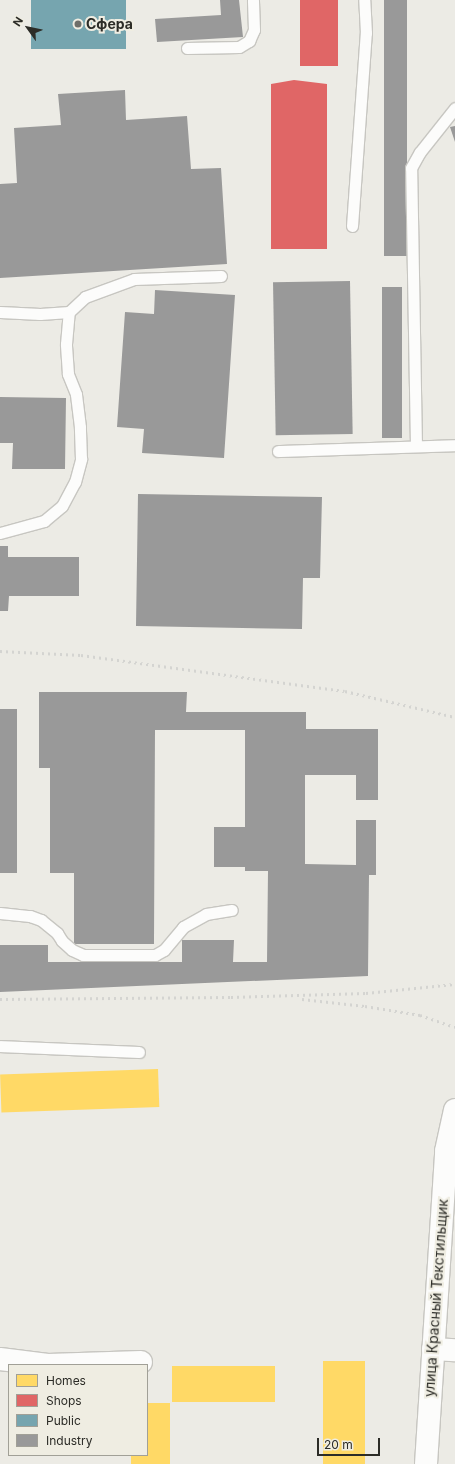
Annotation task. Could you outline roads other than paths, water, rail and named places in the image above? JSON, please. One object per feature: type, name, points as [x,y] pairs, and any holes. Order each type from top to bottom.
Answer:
[{"type":"street","name":"улица Красный Текстильщик","points":[[426,1464],[446,1151],[455,1110]]},
{"type":"street","points":[[433,1349],[455,1350]]},
{"type":"street","points":[[0,1359],[40,1364]]},
{"type":"street","points":[[79,1364],[141,1362]]},
{"type":"lane","points":[[187,48],[240,47],[249,41],[254,30],[253,0]]},
{"type":"lane","points":[[352,226],[365,41],[364,0]]},
{"type":"lane","points":[[416,446],[411,168],[420,152],[455,108]]},
{"type":"lane","points":[[0,312],[40,314],[69,312],[85,297],[134,280],[222,276]]},
{"type":"lane","points":[[0,533],[44,521],[62,506],[75,482],[81,459],[80,426],[76,394],[68,374],[66,344],[69,312]]},
{"type":"lane","points":[[278,451],[455,444]]},
{"type":"lane","points":[[0,913],[30,916],[41,920],[57,933],[62,941],[72,950],[83,955],[155,955],[164,950],[183,927],[206,914],[232,910]]},
{"type":"lane","points":[[0,1046],[139,1052]]},
{"type":"railway","points":[[0,651],[81,655],[345,691],[455,717]]},
{"type":"railway","points":[[0,999],[231,997],[366,993],[455,984]]},
{"type":"railway","points":[[302,999],[365,1006],[420,1015],[455,1027]]},
{"type":"place","name":"Сфера","points":[[78,24]]}]
